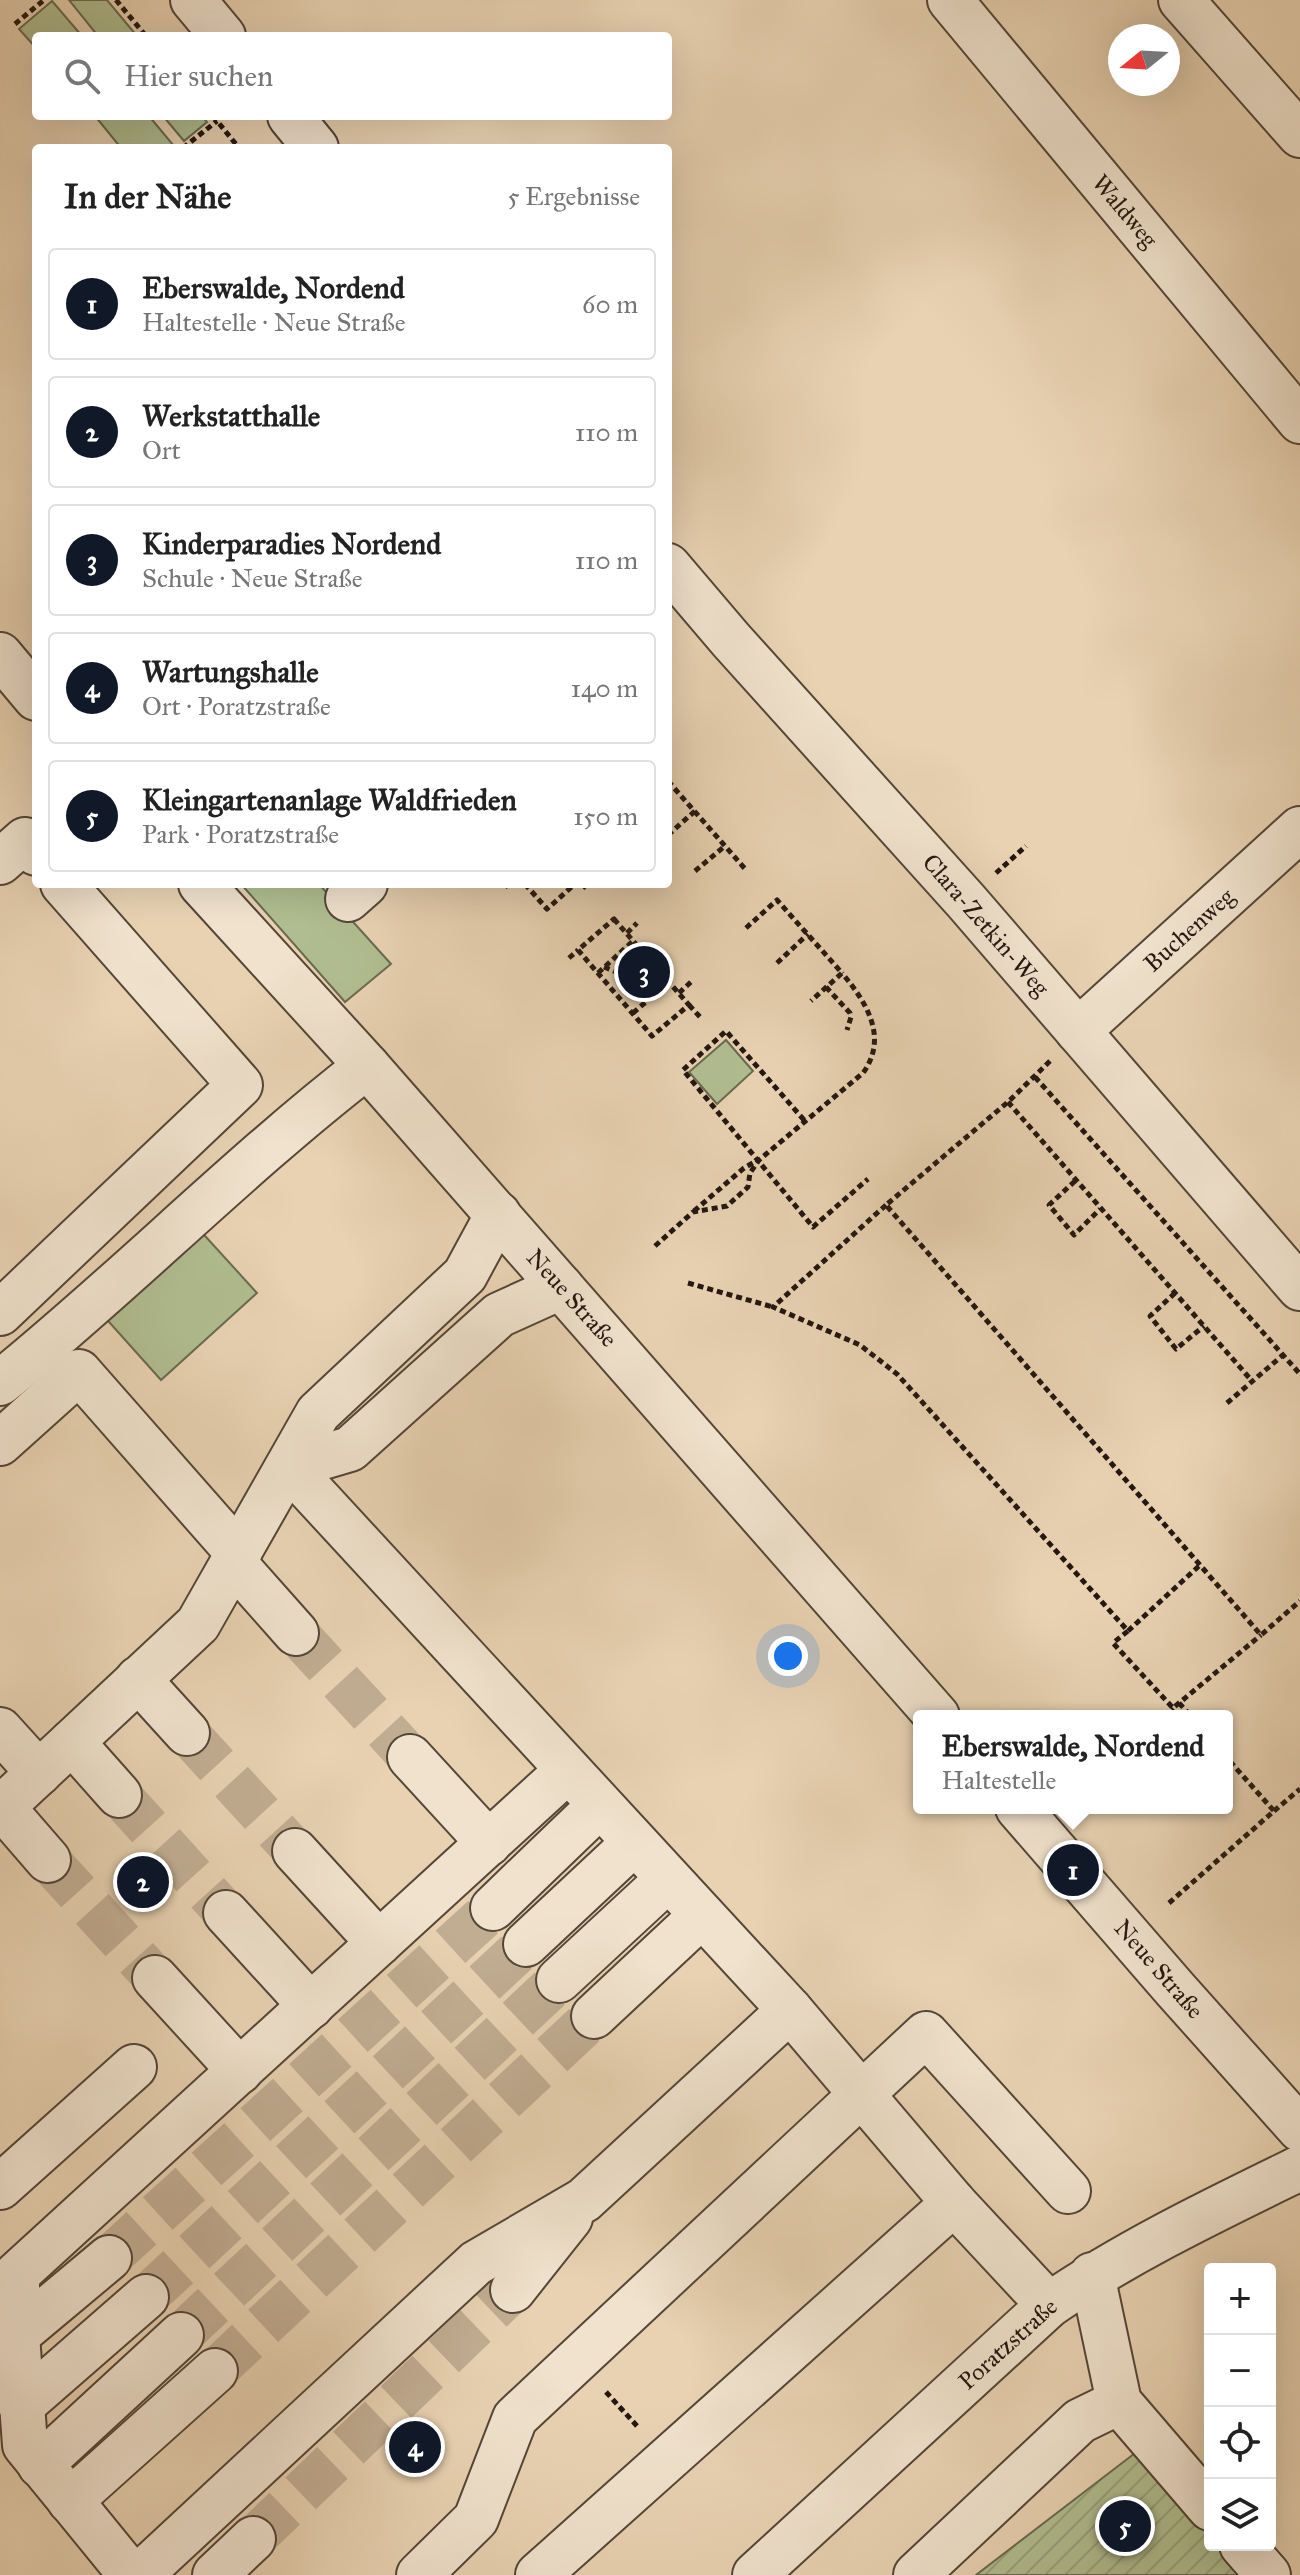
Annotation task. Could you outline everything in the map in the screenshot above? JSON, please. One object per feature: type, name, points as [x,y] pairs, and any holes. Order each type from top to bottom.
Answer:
[{"type":"street","points":[[193,0],[220,32]]},
{"type":"street","name":"Waldweg","points":[[950,0],[1300,421]]},
{"type":"street","points":[[1181,0],[1300,135]]},
{"type":"street","points":[[293,120],[313,144]]},
{"type":"street","name":"Clara-Zetkin-Weg","points":[[672,571],[966,901],[1300,1288]]},
{"type":"street","points":[[0,655],[32,693]]},
{"type":"street","name":"Buchenweg","points":[[1078,1031],[1300,829]]},
{"type":"street","points":[[0,862],[25,840],[32,848]]},
{"type":"street","points":[[0,1313],[240,1085],[67,888]]},
{"type":"street","name":"Neue Straße","points":[[205,888],[498,1214],[932,1710]]},
{"type":"street","points":[[0,1383],[314,1107],[367,1066]]},
{"type":"street","points":[[48,1860],[1,1808],[198,1624],[318,1413],[465,1275],[498,1214]]},
{"type":"street","points":[[68,1250],[84,1312]]},
{"type":"street","points":[[289,1467],[350,1449],[499,1315],[561,1287]]},
{"type":"street","points":[[0,1443],[79,1372],[296,1633]]},
{"type":"street","points":[[289,1467],[790,2010],[954,2203],[1049,2305]]},
{"type":"street","points":[[138,1679],[187,1733]]},
{"type":"street","points":[[0,1730],[39,1773]]},
{"type":"street","points":[[72,1742],[119,1795]]},
{"type":"street","points":[[410,1757],[489,1843]]},
{"type":"street","points":[[131,2575],[25,2445],[17,2335],[17,2274],[568,1770]]},
{"type":"street","points":[[493,1908],[599,1806]]},
{"type":"street","name":"Neue Straße","points":[[1023,1814],[1300,2129]]},
{"type":"street","points":[[526,1944],[634,1843]]},
{"type":"street","points":[[295,1851],[379,1943]]},
{"type":"street","points":[[559,1980],[668,1879]]},
{"type":"street","points":[[226,1913],[311,2006]]},
{"type":"street","points":[[594,2016],[701,1916]]},
{"type":"street","points":[[155,1978],[240,2071]]},
{"type":"street","points":[[513,2290],[584,2200],[790,2010]]},
{"type":"street","points":[[419,2575],[476,2519],[515,2418],[926,2034],[1068,2191]]},
{"type":"street","points":[[0,2187],[134,2067]]},
{"type":"street","name":"Poratzstraße","points":[[755,2575],[1049,2305],[1092,2275],[1182,2226],[1300,2168]]},
{"type":"street","points":[[140,2575],[476,2263],[584,2200]]},
{"type":"street","points":[[538,2575],[954,2203]]},
{"type":"street","points":[[17,2335],[109,2258]]},
{"type":"street","points":[[1092,2275],[1119,2402],[1204,2501]]},
{"type":"street","points":[[21,2406],[146,2297]]},
{"type":"street","points":[[40,2465],[181,2335]]},
{"type":"street","points":[[70,2501],[215,2371]]},
{"type":"street","points":[[916,2575],[1080,2421],[1119,2402]]},
{"type":"street","points":[[215,2575],[253,2539]]},
{"type":"street","points":[[1247,2551],[1268,2575]]},
{"type":"path","points":[[15,24],[44,0]]},
{"type":"path","points":[[116,0],[143,32]]},
{"type":"path","points":[[187,144],[213,120]]},
{"type":"path","points":[[217,120],[236,144]]},
{"type":"path","points":[[672,785],[746,870]]},
{"type":"path","points":[[672,831],[695,811]]},
{"type":"path","points":[[695,871],[725,846]]},
{"type":"path","points":[[529,888],[547,909],[571,888]]},
{"type":"path","points":[[586,888],[589,891]]},
{"type":"path","points":[[655,1246],[744,1168],[759,1160],[863,1073],[871,1061],[872,1022],[864,1000],[777,900],[746,928]]},
{"type":"path","points":[[569,958],[614,919],[701,1018]]},
{"type":"path","points":[[627,933],[637,923]]},
{"type":"path","points":[[777,963],[808,934]]},
{"type":"path","points":[[598,973],[633,941]]},
{"type":"path","points":[[578,950],[652,1036],[689,1005]]},
{"type":"path","points":[[604,967],[660,990]]},
{"type":"path","points":[[811,1001],[842,973]]},
{"type":"path","points":[[633,1013],[669,982]]},
{"type":"path","points":[[679,993],[691,982]]},
{"type":"path","points":[[826,987],[850,1013],[847,1030]]},
{"type":"path","points":[[804,1120],[726,1031],[683,1070],[813,1227],[868,1179]]},
{"type":"path","points":[[773,1307],[886,1205],[1008,1102],[1078,1031]]},
{"type":"path","points":[[1035,1077],[1300,1374]]},
{"type":"path","points":[[1008,1102],[1252,1381]]},
{"type":"path","points":[[693,1212],[727,1206],[748,1187],[750,1173],[759,1160]]},
{"type":"path","points":[[1076,1181],[1049,1205],[1074,1235],[1100,1209]]},
{"type":"path","points":[[886,1205],[1261,1635]]},
{"type":"path","points":[[688,1283],[773,1307],[860,1345],[897,1374],[1128,1631]]},
{"type":"path","points":[[1175,1293],[1150,1316],[1176,1349],[1204,1326]]},
{"type":"path","points":[[1227,1403],[1283,1355]]},
{"type":"path","points":[[1173,1708],[1113,1643],[1199,1566]]},
{"type":"path","points":[[1171,1710],[1300,1601]]},
{"type":"path","points":[[1179,1703],[1185,1710]]},
{"type":"path","points":[[1233,1765],[1274,1811]]},
{"type":"path","points":[[1169,1903],[1300,1789]]},
{"type":"path","points":[[577,2360],[668,2460]]},
{"type":"green space","points":[[69,0],[107,0],[134,32],[95,32]]},
{"type":"green space","points":[[52,1],[79,32],[32,32],[32,44],[19,29]]},
{"type":"green space","points":[[98,120],[152,120],[172,144],[118,144]]},
{"type":"green space","points":[[166,120],[205,120],[207,122],[184,141]]},
{"type":"green space","points":[[245,888],[323,888],[391,964],[345,1002]]},
{"type":"green space","points":[[726,1040],[753,1071],[717,1104],[689,1072]]},
{"type":"green space","points":[[196,1226],[257,1293],[161,1380],[101,1313]]},
{"type":"green space","points":[[1152,2440],[1204,2500],[1204,2551],[1248,2551],[1268,2575],[976,2575]]},
{"type":"tunnel","points":[[296,1633],[410,1757]]},
{"type":"tunnel","points":[[187,1733],[295,1851]]},
{"type":"tunnel","points":[[119,1795],[226,1913]]},
{"type":"tunnel","points":[[48,1860],[155,1978]]},
{"type":"tunnel","points":[[109,2258],[493,1908]]},
{"type":"tunnel","points":[[146,2297],[526,1944]]},
{"type":"tunnel","points":[[181,2335],[559,1980]]},
{"type":"tunnel","points":[[215,2371],[594,2016]]},
{"type":"tunnel","points":[[253,2539],[513,2290]]},
{"type":"place","name":"Kinderparadies Nordend","points":[[644,972]]},
{"type":"place","name":"Eberswalde, Nordend","points":[[1073,1870]]},
{"type":"place","name":"Werkstatthalle","points":[[143,1882]]},
{"type":"place","name":"Wartungshalle","points":[[415,2447]]},
{"type":"place","name":"Kleingartenanlage Waldfrieden","points":[[1125,2526]]}]
